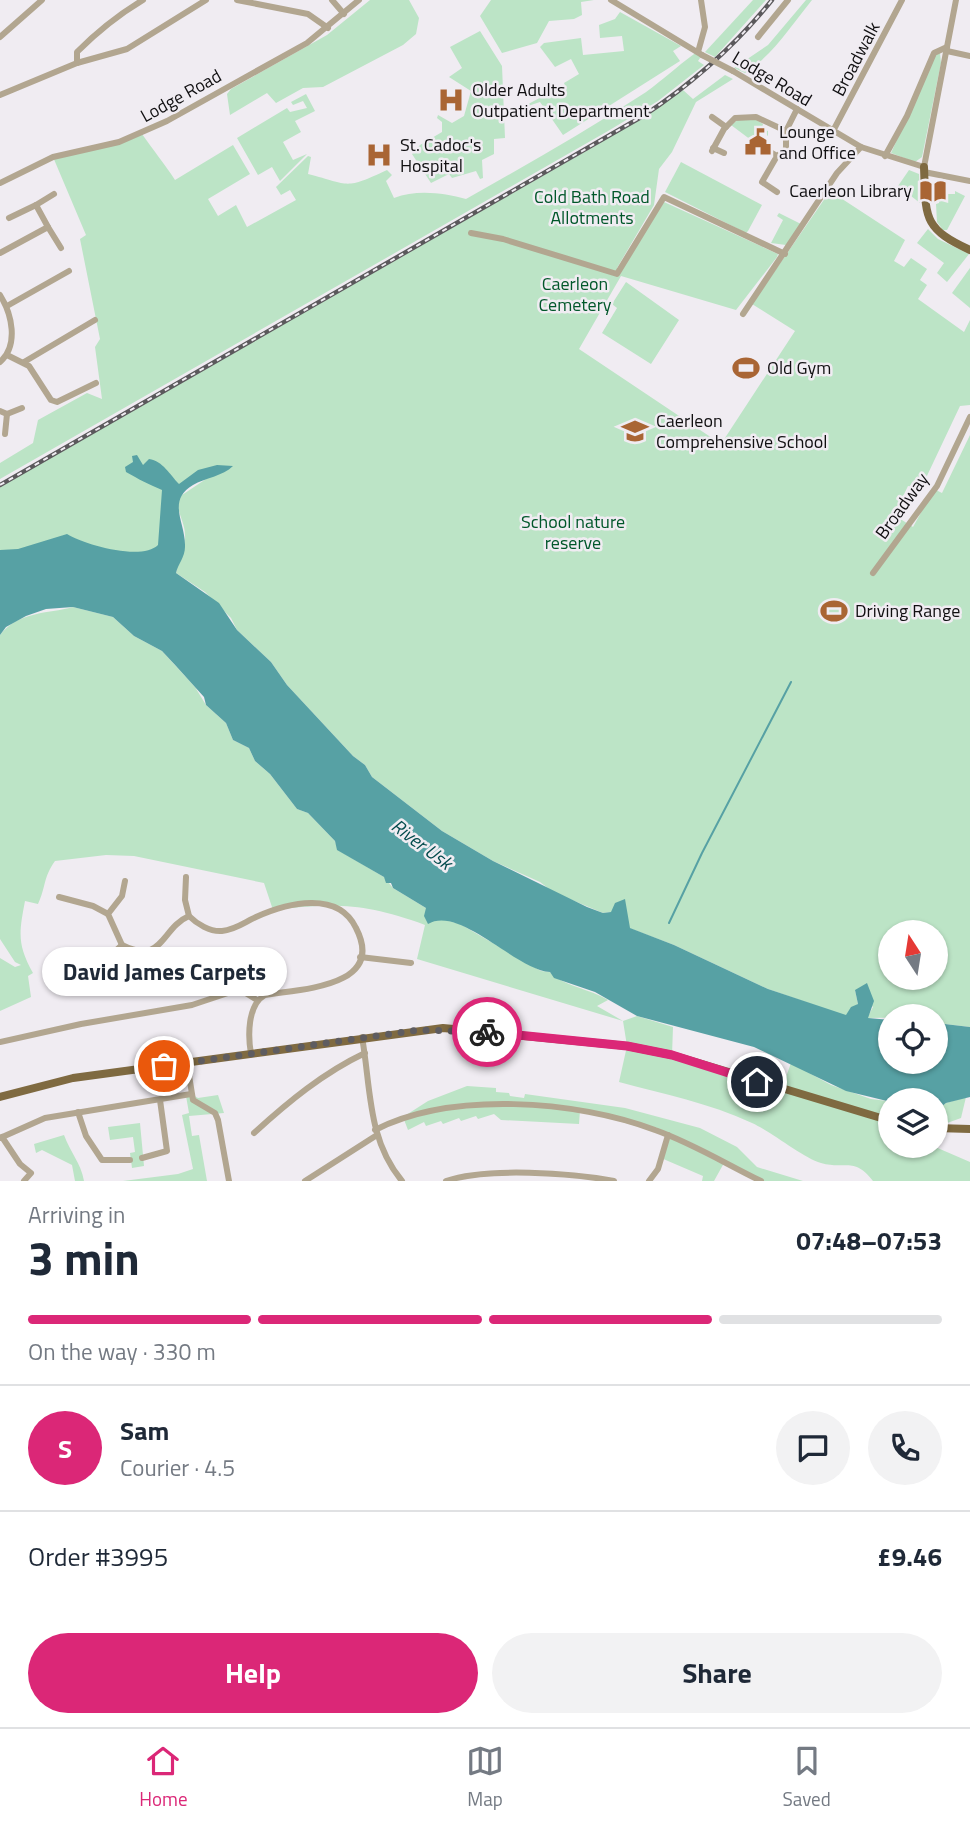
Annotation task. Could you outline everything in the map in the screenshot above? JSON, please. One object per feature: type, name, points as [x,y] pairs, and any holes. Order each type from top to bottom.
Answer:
[{"type":"main road","points":[[924,170],[932,226],[942,237],[970,250]]},
{"type":"main road","points":[[0,1097],[73,1078],[443,1028],[627,1046],[672,1055],[878,1117]]},
{"type":"main road","points":[[948,1128],[970,1129]]},
{"type":"street","points":[[0,37],[42,0]]},
{"type":"street","points":[[77,63],[77,52],[85,44],[117,16],[143,0]]},
{"type":"street","points":[[0,94],[77,63],[127,49],[206,0]]},
{"type":"street","points":[[237,0],[307,14],[328,28]]},
{"type":"street","points":[[332,0],[344,14]]},
{"type":"street","name":"Lodge Road","points":[[0,183],[53,157],[142,134],[328,28],[359,0]]},
{"type":"street","name":"Lodge Road","points":[[611,0],[861,147],[924,170],[968,180]]},
{"type":"street","points":[[700,54],[705,27],[701,0]]},
{"type":"street","points":[[758,37],[788,0]]},
{"type":"street","name":"Broadwalk","points":[[833,131],[902,0]]},
{"type":"street","points":[[924,170],[956,0]]},
{"type":"street","points":[[885,156],[907,116],[934,52],[947,49],[970,56]]},
{"type":"street","points":[[777,192],[762,182],[777,156],[786,149],[786,131],[797,109]]},
{"type":"street","points":[[724,153],[712,150],[726,127],[743,115],[756,117],[786,131]]},
{"type":"street","points":[[712,117],[726,127]]},
{"type":"street","points":[[743,314],[837,173],[861,147]]},
{"type":"street","points":[[767,150],[777,156]]},
{"type":"street","points":[[9,218],[54,194]]},
{"type":"street","points":[[471,233],[503,239],[617,274],[664,197],[785,254]]},
{"type":"street","points":[[36,205],[61,248]]},
{"type":"street","points":[[0,253],[48,227]]},
{"type":"street","points":[[7,306],[69,271]]},
{"type":"street","points":[[0,295],[7,306],[12,338],[8,355],[0,362]]},
{"type":"street","points":[[24,362],[95,320]]},
{"type":"street","points":[[8,355],[24,362],[51,400],[57,402],[96,383]]},
{"type":"street","points":[[5,434],[4,412],[22,408]]},
{"type":"street","name":"Broadway","points":[[873,573],[937,486],[970,416]]},
{"type":"street","points":[[186,877],[185,900],[189,916],[203,927],[224,931],[272,910],[305,903],[327,904],[341,909],[352,920],[360,936],[360,957],[352,971],[337,983],[265,995],[257,1000],[248,1031],[251,1054]]},
{"type":"street","points":[[108,914],[127,894],[125,881]]},
{"type":"street","points":[[59,897],[93,905],[108,914],[122,945],[132,950],[151,950],[164,942],[182,919],[189,916]]},
{"type":"street","points":[[58,957],[110,956],[122,945]]},
{"type":"street","points":[[360,957],[411,964]]},
{"type":"street","points":[[0,1042],[81,1024],[181,1007],[234,991],[244,992],[257,1000]]},
{"type":"street","points":[[362,1037],[368,1097],[376,1132],[401,1181]]},
{"type":"street","points":[[254,1133],[285,1104],[328,1073],[365,1053]]},
{"type":"street","points":[[187,1063],[191,1094],[196,1104],[215,1113],[229,1181]]},
{"type":"street","points":[[31,1173],[20,1164],[1,1138],[28,1123],[191,1094]]},
{"type":"street","points":[[142,1158],[167,1151],[160,1100]]},
{"type":"street","points":[[305,1181],[376,1132],[410,1114],[490,1106],[580,1110],[618,1118],[668,1135],[761,1181]]},
{"type":"street","points":[[78,1112],[86,1136],[102,1160],[130,1160]]},
{"type":"street","points":[[649,1181],[658,1168],[668,1135]]},
{"type":"street","points":[[24,1181],[38,1168]]},
{"type":"street","points":[[741,1181],[745,1173]]},
{"type":"street","points":[[446,1181],[474,1175],[614,1181]]},
{"type":"green space","points":[[370,0],[409,0],[419,18],[416,34],[403,45],[323,87],[303,88],[276,103],[267,93],[230,115],[227,94],[231,89],[327,35]]},
{"type":"green space","points":[[491,0],[594,0],[581,2],[582,15],[574,19],[549,21],[537,43],[502,53],[480,16]]},
{"type":"green space","points":[[753,0],[766,0],[715,57],[705,52]]},
{"type":"green space","points":[[806,0],[812,0],[764,58],[745,73],[734,68],[768,45]]},
{"type":"green space","points":[[620,12],[681,46],[673,51],[680,61],[563,135],[540,102],[519,109],[547,94],[549,98],[566,88],[564,83],[579,74],[571,59],[555,67],[540,47],[544,43],[581,38],[583,55],[624,51],[622,36],[600,38],[599,25],[615,19]]},
{"type":"green space","points":[[480,31],[502,66],[505,138],[494,139],[494,154],[482,160],[483,178],[480,179],[476,171],[452,178],[449,174],[431,183],[412,154],[420,145],[442,132],[442,122],[437,118],[438,115],[452,123],[464,116],[471,91],[449,77],[462,68],[450,47]]},
{"type":"green space","points":[[698,52],[702,55],[698,61],[704,65],[658,101],[0,479],[0,463],[33,443],[38,420],[87,393],[102,399],[95,347],[100,339],[80,239],[86,235],[53,157],[142,134],[175,180],[233,145],[250,174],[208,199],[218,216],[236,205],[247,227],[296,200],[290,190],[281,195],[276,187],[308,156],[311,157],[308,174],[341,183],[363,181],[387,170],[392,175],[386,181],[394,198],[430,193],[466,199],[621,108]]},
{"type":"green space","points":[[940,53],[941,63],[922,157],[915,162],[891,153],[935,55]]},
{"type":"green space","points":[[725,75],[733,79],[696,102],[672,152],[659,169],[654,205],[617,268],[618,272],[664,202],[778,254],[777,257],[736,310],[621,276],[579,349],[721,444],[795,331],[752,304],[830,191],[905,240],[894,261],[904,267],[911,258],[927,269],[920,280],[927,285],[918,299],[964,332],[970,320],[970,405],[960,406],[925,480],[913,487],[908,486],[894,515],[913,527],[934,489],[942,493],[970,435],[970,1027],[948,1024],[948,1004],[878,1004],[878,1018],[867,1018],[873,1007],[855,990],[858,1004],[846,1016],[768,989],[674,945],[629,928],[612,912],[603,913],[553,892],[540,882],[493,861],[442,831],[372,777],[365,765],[353,756],[287,685],[271,662],[237,630],[231,618],[205,592],[176,573],[185,540],[178,507],[179,497],[209,477],[193,477],[177,492],[171,557],[0,571],[0,487],[593,147],[683,90],[693,99]]},
{"type":"green space","points":[[306,94],[315,111],[295,121],[301,132],[283,142],[293,160],[307,154],[280,181],[272,167],[258,175],[237,138],[287,108],[290,112],[307,108],[303,101],[293,105],[291,102]]},
{"type":"green space","points":[[739,119],[755,119],[763,124],[762,128],[768,131],[768,136],[765,133],[751,140],[731,125]]},
{"type":"green space","points":[[681,162],[762,205],[746,233],[665,192]]},
{"type":"green space","points":[[909,170],[919,174],[920,203],[898,186]]},
{"type":"green space","points":[[955,191],[965,196],[947,230],[943,230],[937,222],[936,204],[939,203],[940,194],[955,194]]},
{"type":"green space","points":[[779,213],[801,224],[786,245],[771,243],[783,220],[777,216]]},
{"type":"green space","points":[[928,229],[938,239],[969,254],[947,282],[937,273],[944,263],[917,243]]},
{"type":"green space","points":[[970,268],[970,308],[952,293]]},
{"type":"green space","points":[[626,282],[679,320],[651,364],[602,333],[617,308],[612,304]]},
{"type":"green space","points":[[73,607],[113,617],[134,636],[162,651],[195,687],[206,705],[226,723],[233,740],[249,748],[255,761],[270,774],[297,809],[308,813],[335,841],[338,850],[384,877],[393,888],[426,908],[432,921],[442,919],[460,924],[541,971],[550,972],[560,980],[602,996],[608,1000],[597,1006],[623,1021],[417,959],[425,925],[404,918],[350,907],[314,906],[273,910],[264,883],[134,856],[106,855],[55,861],[48,872],[38,904],[25,901],[21,938],[24,954],[33,973],[28,976],[31,997],[0,1011],[0,958],[15,967],[21,965],[15,962],[0,939],[0,635],[25,617]]},
{"type":"green space","points":[[637,1016],[673,1027],[672,1055],[782,1088],[791,1063],[831,1085],[878,1100],[878,1158],[948,1158],[948,1152],[970,1162],[970,1181],[873,1181],[855,1166],[821,1163],[736,1116],[619,1082],[627,1046],[623,1021]]},
{"type":"green space","points":[[467,1086],[496,1088],[496,1092],[524,1098],[525,1094],[625,1108],[700,1128],[737,1147],[757,1167],[803,1181],[761,1181],[724,1163],[714,1181],[702,1181],[703,1176],[661,1158],[668,1135],[580,1110],[579,1124],[501,1120],[494,1114],[461,1121],[459,1118],[443,1124],[441,1121],[426,1126],[424,1122],[408,1130],[403,1117],[428,1101]]},
{"type":"green space","points":[[191,1094],[198,1098],[218,1095],[224,1113],[189,1116],[192,1136],[199,1135],[207,1181],[123,1181],[178,1174],[193,1169],[182,1115],[189,1113],[186,1096]]},
{"type":"green space","points":[[966,1097],[961,1118],[948,1123],[948,1102]]},
{"type":"green space","points":[[140,1123],[144,1166],[132,1168],[130,1153],[135,1152],[133,1137],[110,1140],[108,1127]]},
{"type":"green space","points":[[64,1135],[84,1181],[75,1181],[72,1165],[42,1150],[36,1153],[34,1144]]},
{"type":"water","name":"River Usk","points":[[137,455],[143,465],[149,459],[158,462],[179,484],[198,470],[217,465],[233,466],[193,485],[180,498],[179,513],[185,547],[176,573],[219,603],[237,630],[271,662],[287,685],[353,756],[365,765],[372,777],[442,831],[493,861],[603,913],[611,912],[615,903],[625,899],[630,928],[674,945],[768,989],[846,1015],[851,1007],[858,1004],[855,990],[867,983],[874,1001],[868,1018],[878,1019],[878,1074],[948,1074],[948,1024],[970,1027],[970,1097],[948,1102],[948,1088],[878,1088],[878,1099],[846,1091],[754,1047],[637,1016],[595,992],[554,978],[550,972],[536,969],[456,923],[441,921],[428,924],[424,916],[426,908],[393,888],[391,883],[386,883],[384,877],[337,850],[335,841],[308,813],[297,809],[270,774],[255,761],[249,748],[233,740],[226,723],[206,705],[204,697],[162,651],[134,636],[113,617],[73,607],[46,609],[6,627],[0,635],[0,550],[18,549],[67,534],[113,550],[140,552],[158,545],[162,490],[126,472],[125,467],[133,462],[132,456]]},
{"type":"waterway","points":[[669,923],[702,853],[791,682]]},
{"type":"railway","points":[[0,485],[643,116],[679,91],[712,63],[772,0]]},
{"type":"way so far","points":[[164,1066],[419,1030],[443,1028],[487,1032]]},
{"type":"place","name":"Older Adults Outpatient Department","points":[[451,100]]},
{"type":"place","name":"Lounge and Office","points":[[758,142]]},
{"type":"place","name":"St. Cadoc's Hospital","points":[[379,155]]},
{"type":"place","name":"Caerleon Library","points":[[933,191]]},
{"type":"place","name":"Old Gym","points":[[746,368]]},
{"type":"place","name":"Caerleon Comprehensive School","points":[[635,431]]},
{"type":"place","name":"Driving Range","points":[[834,611]]},
{"type":"place","name":"David James Carpets","points":[[164,1066]]},
{"type":"route","points":[[487,1032],[627,1046],[672,1055],[757,1082]]},
{"type":"park label","name":"Cold Bath Road Allotments","points":[[592,207]]},
{"type":"park label","name":"Caerleon Cemetery","points":[[575,294]]},
{"type":"park label","name":"School nature reserve","points":[[573,532]]}]
